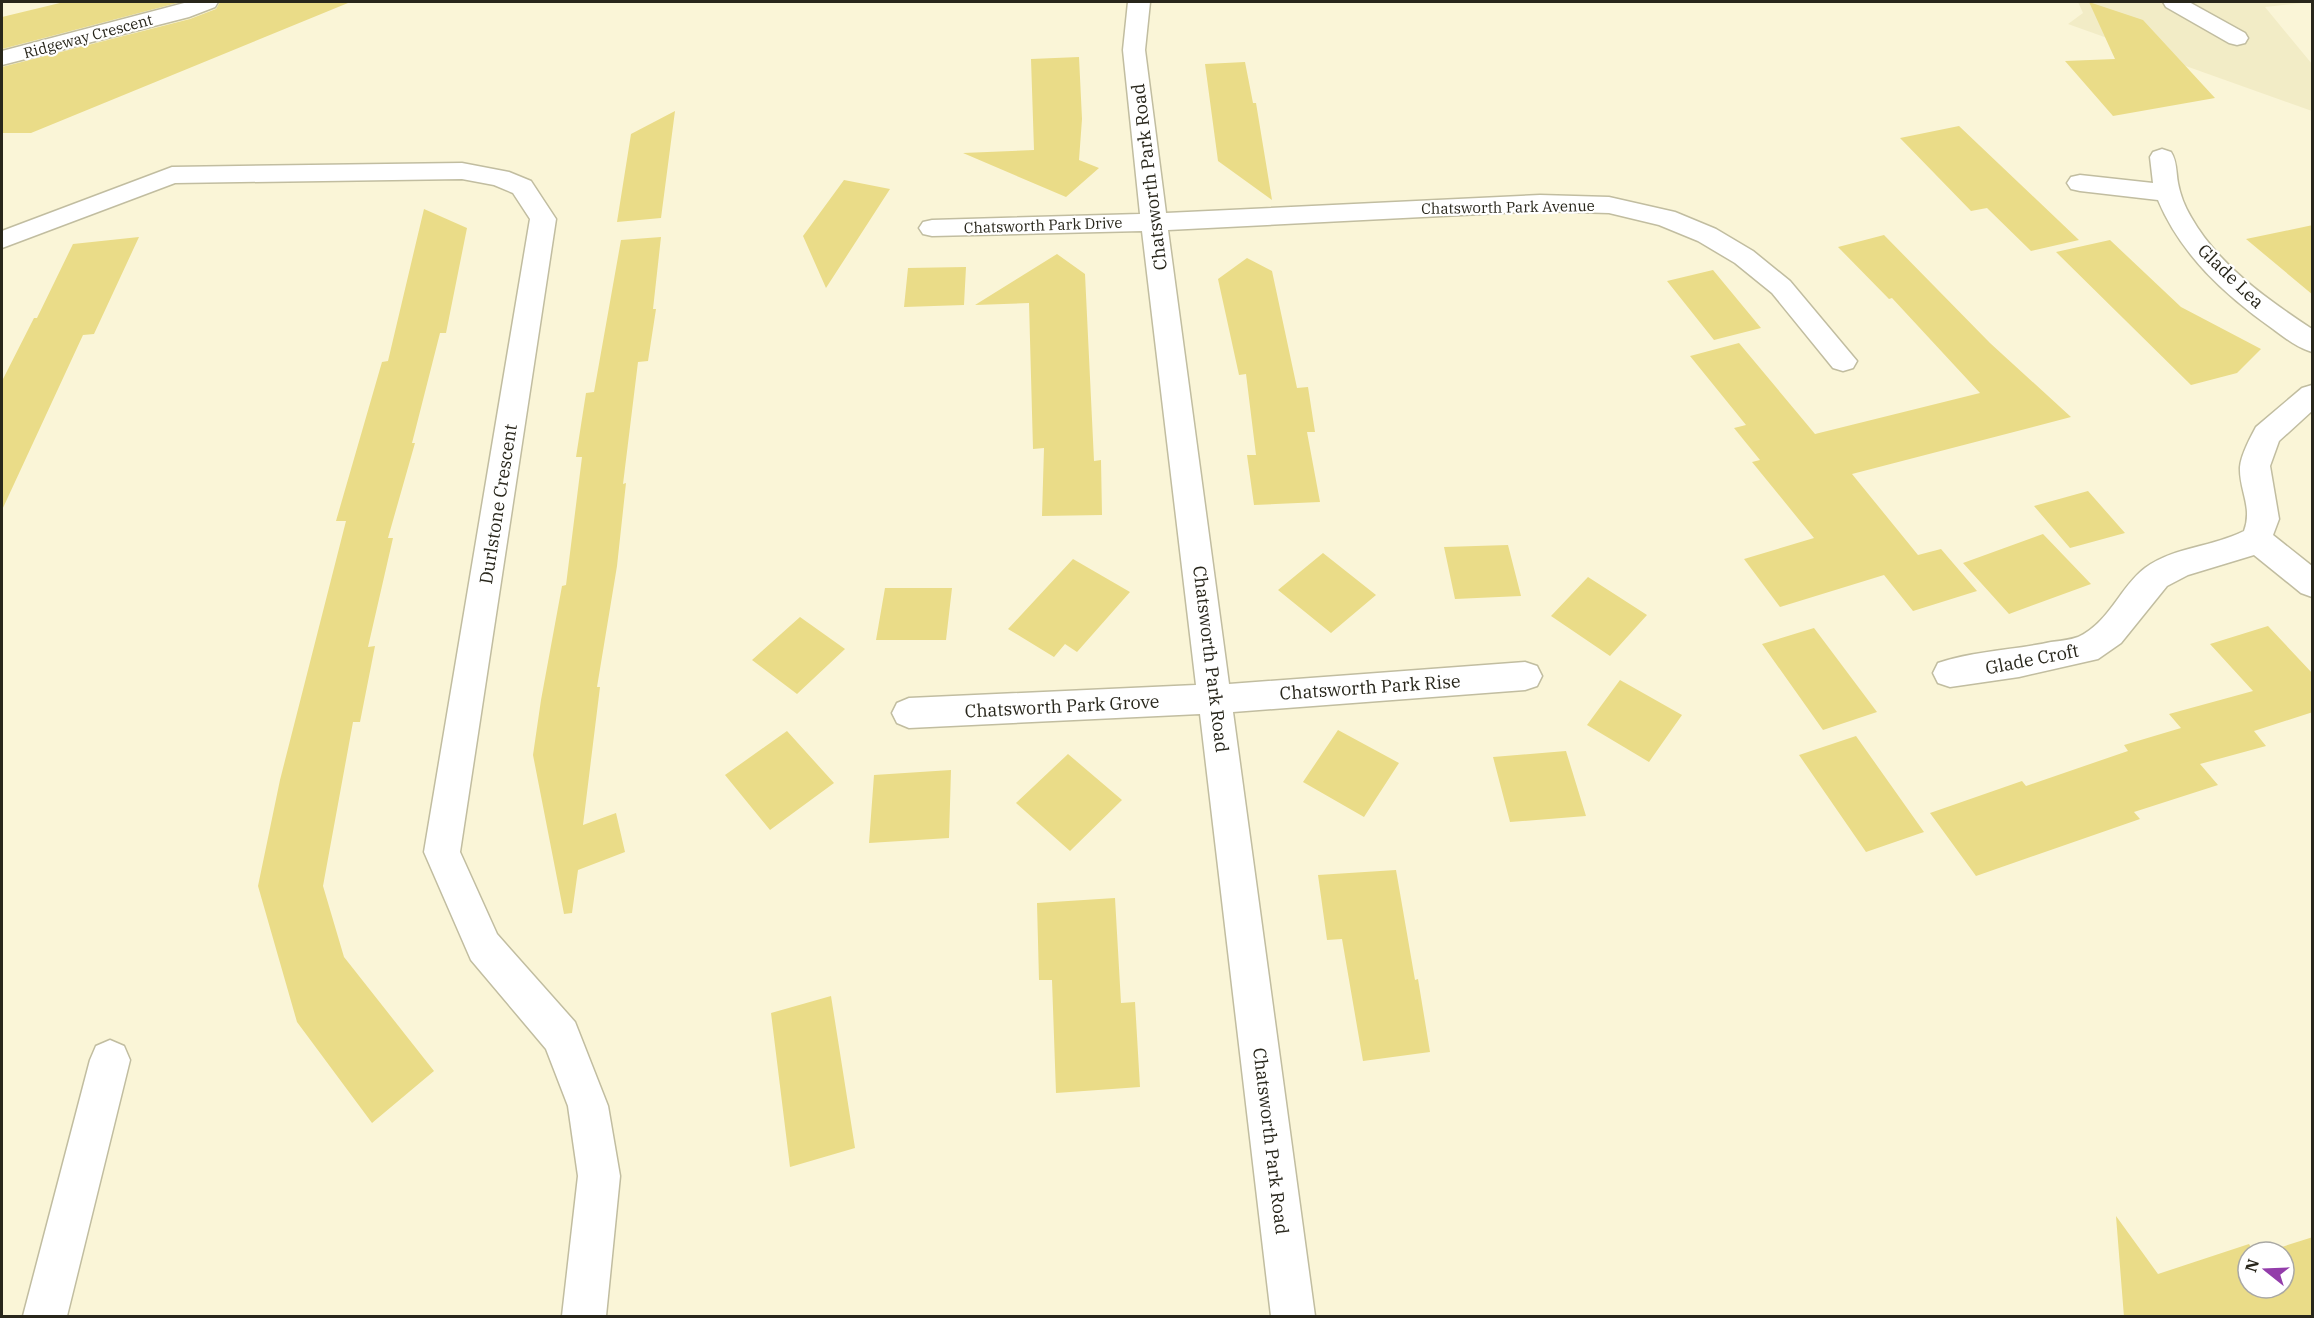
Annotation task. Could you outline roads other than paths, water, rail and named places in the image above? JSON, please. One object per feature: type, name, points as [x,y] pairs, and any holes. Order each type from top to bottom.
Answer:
[{"type":"street","name":"Ridgeway Crescent","points":[[2,58],[181,12],[207,2]]},
{"type":"street","name":"Chatsworth Park Road","points":[[1139,2],[1134,50],[1154,222],[1293,1317]]},
{"type":"street","points":[[2174,2],[2237,38]]},
{"type":"street","name":"Glade Lea","points":[[2162,157],[2168,193],[2182,224],[2209,260],[2246,294],[2313,342]]},
{"type":"street","name":"Durlstone Crescent","points":[[2,240],[172,175],[462,171],[500,178],[522,187],[543,219],[442,852],[484,947],[561,1036],[588,1106],[599,1176],[584,1317]]},
{"type":"street","points":[[2080,183],[2168,193]]},
{"type":"street","name":"Chatsworth Park Avenue","points":[[1154,222],[1540,203],[1609,205],[1628,208],[1683,225],[1744,257],[1781,287],[1843,360]]},
{"type":"street","name":"Chatsworth Park Drive","points":[[932,228],[1154,222]]},
{"type":"street","points":[[2313,395],[2266,435],[2255,466],[2264,519],[2256,539],[2313,584]]},
{"type":"street","name":"Glade Croft","points":[[1950,673],[2019,663],[2086,649],[2109,633],[2156,577],[2180,565],[2235,550],[2256,539]]},
{"type":"street","name":"Chatsworth Park Rise","points":[[1216,699],[1525,676]]},
{"type":"street","name":"Chatsworth Park Grove","points":[[909,713],[1216,699]]},
{"type":"street","points":[[45,1317],[110,1060]]}]
